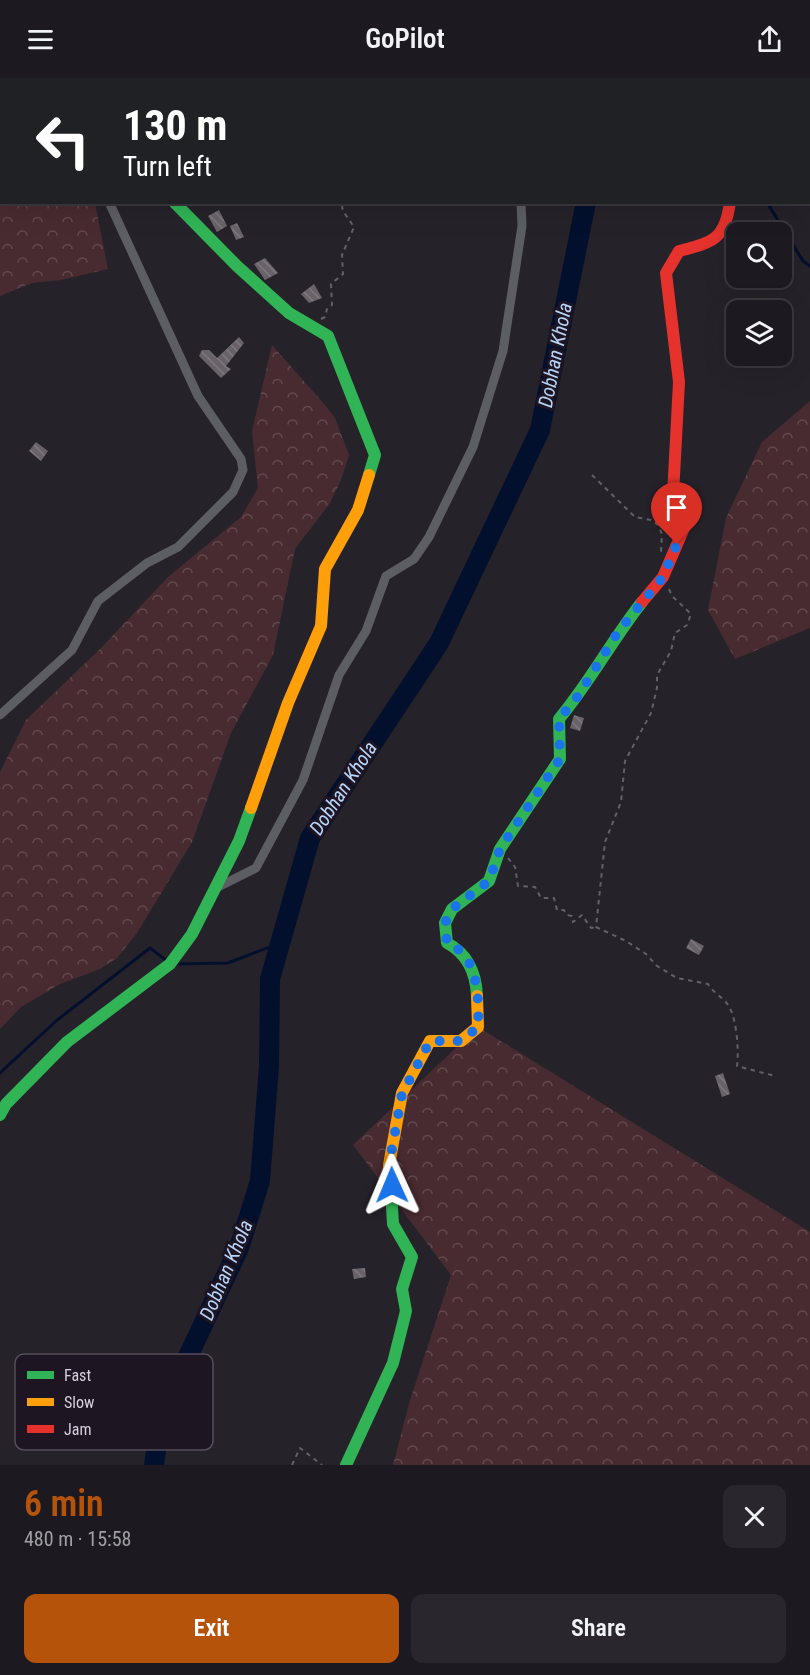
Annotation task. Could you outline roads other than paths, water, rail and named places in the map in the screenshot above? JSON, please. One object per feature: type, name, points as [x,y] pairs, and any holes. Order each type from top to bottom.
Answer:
[{"type":"street","points":[[0,715],[72,650],[99,601],[147,563],[177,547],[233,492],[243,470],[241,459],[198,396],[110,204]]},
{"type":"street","points":[[0,1115],[6,1104],[67,1042],[98,1016],[170,964],[192,934],[239,842],[288,703],[321,626],[325,569],[358,510],[375,455],[328,336],[280,305],[176,204]]},
{"type":"street","points":[[213,889],[256,868],[303,780],[339,675],[366,631],[386,576],[414,559],[429,537],[473,447],[503,351],[522,226],[521,204]]},
{"type":"street","points":[[346,1465],[393,1363],[406,1311],[402,1289],[412,1257],[393,1224],[389,1165],[402,1094],[430,1041],[461,1041],[478,1027],[479,1000],[475,973],[455,946],[447,944],[445,923],[452,909],[489,881],[500,849],[560,759],[559,719],[578,696],[618,632],[663,577],[684,528],[684,514],[673,495],[679,382],[666,273],[679,251],[716,240],[728,223],[730,204]]},
{"type":"waterway","name":"Dobhan Khola","points":[[189,1354],[239,1248],[260,1181],[269,1066],[270,979],[310,838],[439,643],[540,430],[586,204]]},
{"type":"waterway","points":[[768,204],[803,261],[810,266]]},
{"type":"waterway","points":[[176,964],[228,963],[280,943]]},
{"type":"waterway","points":[[0,1073],[56,1021],[150,948],[167,961]]},
{"type":"waterway","name":"Dobhan Khola","points":[[154,1465],[156,1450]]}]
